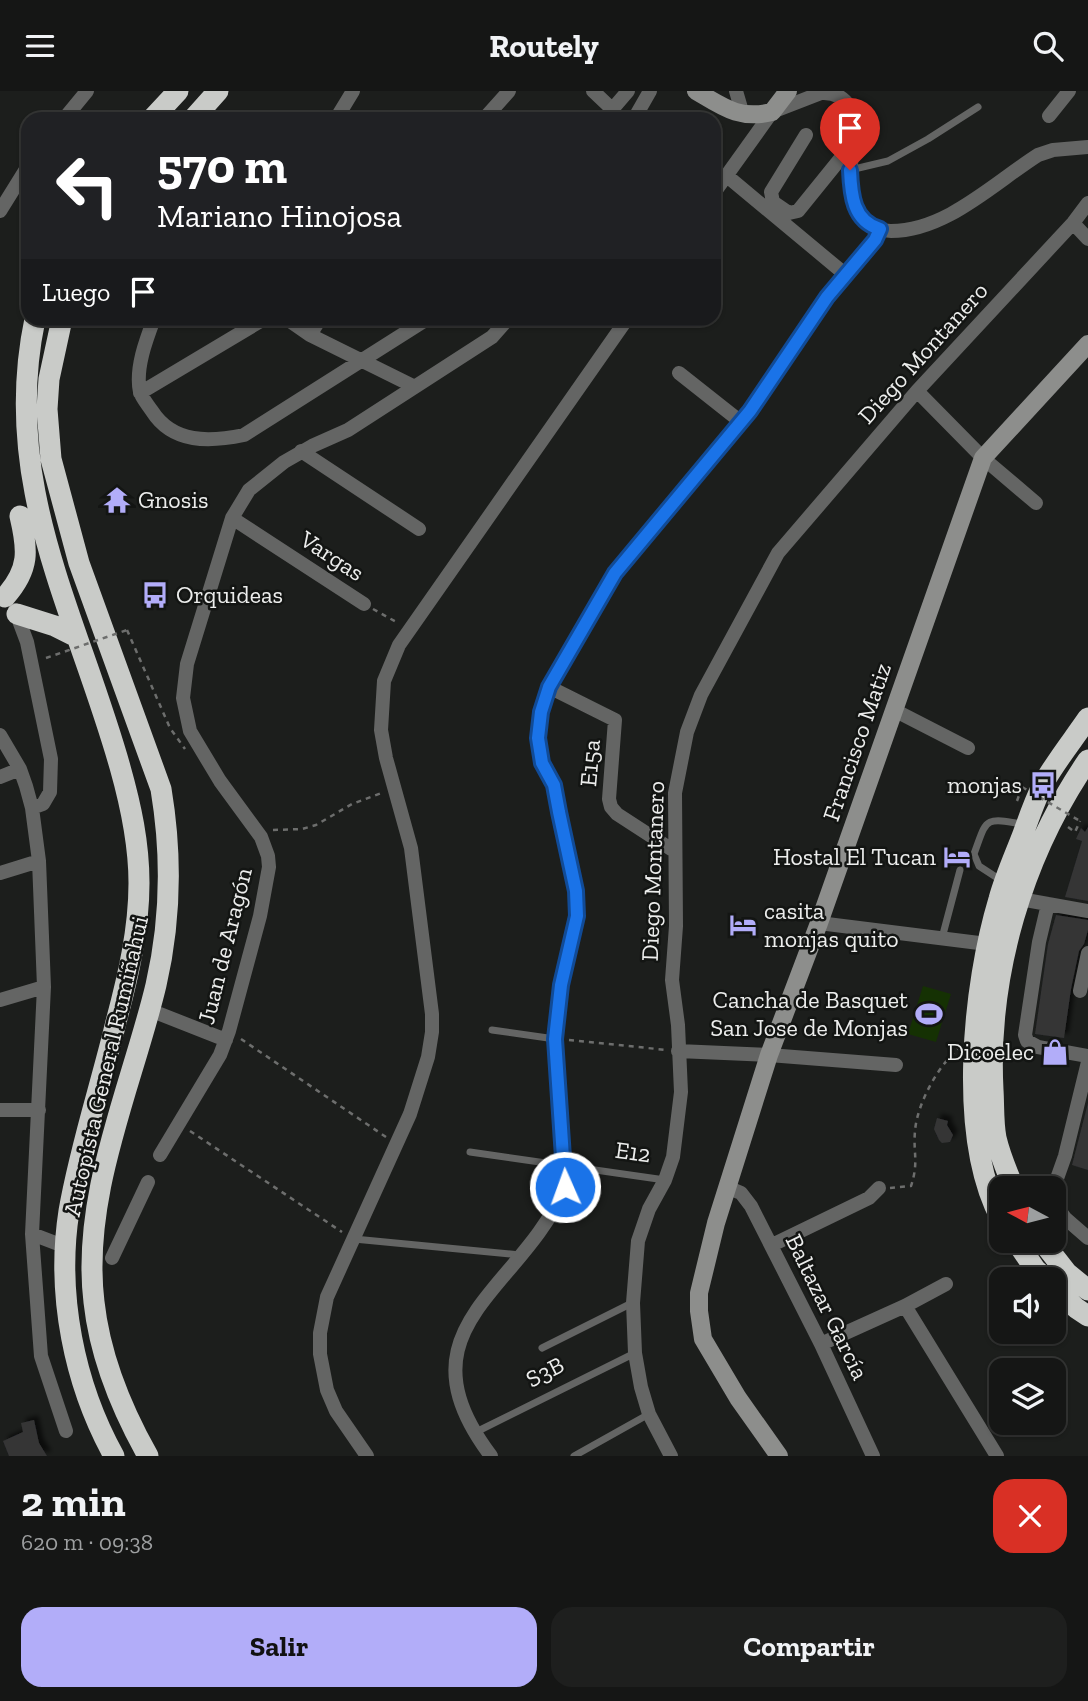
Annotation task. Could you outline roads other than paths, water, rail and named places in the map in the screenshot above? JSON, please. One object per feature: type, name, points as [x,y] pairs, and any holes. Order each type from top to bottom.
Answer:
[{"type":"highway","points":[[158,112],[178,91]]},
{"type":"highway","points":[[199,112],[218,91]]},
{"type":"highway","name":"Autopista General Rumiñahui","points":[[33,326],[23,373],[21,400],[21,449],[25,482],[35,525],[112,738],[137,837],[139,883],[128,976],[80,1162],[69,1213],[66,1247],[66,1291],[72,1343],[88,1402],[114,1456]]},
{"type":"highway","name":"Autopista General Rumiñahui","points":[[60,326],[49,389],[51,459],[79,563],[161,789],[167,826],[169,869],[165,933],[156,983],[103,1179],[96,1219],[99,1336],[108,1369],[128,1420],[148,1456]]},
{"type":"highway","points":[[21,400],[10,450],[26,555],[22,573],[7,602],[74,635]]},
{"type":"highway","points":[[989,1187],[976,1133],[973,1086],[987,944],[1004,883],[1043,785],[1088,718]]},
{"type":"highway","points":[[1009,1176],[995,1134],[992,1067],[995,1019],[1006,948],[1036,854],[1080,786],[1088,760]]},
{"type":"highway","points":[[1051,1253],[1067,1273],[1088,1290]]},
{"type":"highway","points":[[1066,1298],[1088,1316]]},
{"type":"street","points":[[70,112],[88,91]]},
{"type":"street","points":[[340,112],[354,91]]},
{"type":"street","points":[[490,112],[509,91]]},
{"type":"street","points":[[593,91],[607,112]]},
{"type":"street","points":[[610,112],[628,91]]},
{"type":"street","points":[[638,112],[650,91]]},
{"type":"street","points":[[696,91],[743,115],[772,112],[822,92],[830,92],[847,101],[856,122],[856,139],[850,170],[854,208],[872,226],[890,231],[929,223],[953,212],[1038,155],[1053,150],[1088,147]]},
{"type":"street","points":[[736,91],[743,115]]},
{"type":"street","points":[[721,184],[788,91]]},
{"type":"street","points":[[1049,116],[1069,91]]},
{"type":"street","points":[[806,135],[771,192],[773,202],[789,213],[798,211],[856,139]]},
{"type":"street","points":[[727,176],[846,275]]},
{"type":"street","points":[[0,211],[21,177]]},
{"type":"street","name":"Diego Montanero","points":[[671,1456],[649,1414],[641,1387],[635,1353],[633,1303],[638,1241],[649,1209],[665,1180],[676,1138],[681,1091],[678,1025],[672,980],[676,926],[674,851],[675,793],[687,732],[701,695],[778,554],[917,391],[1073,223],[1088,203]]},
{"type":"street","points":[[1073,223],[1088,239]]},
{"type":"street","points":[[491,1456],[458,1399],[454,1368],[457,1343],[469,1320],[556,1209],[565,1187],[555,1039],[561,985],[577,916],[576,891],[554,785],[542,763],[538,738],[541,712],[549,687],[615,573],[741,422],[827,297],[875,240],[880,229]]},
{"type":"street","points":[[152,326],[141,365],[141,393],[157,419],[186,437],[214,441],[244,435],[415,326]]},
{"type":"street","points":[[141,393],[252,326]]},
{"type":"street","points":[[297,326],[413,386]]},
{"type":"street","points":[[310,335],[316,326]]},
{"type":"street","name":"Juan de Aragón","points":[[160,1154],[220,1055],[228,1036],[244,981],[268,875],[268,856],[256,830],[220,781],[190,731],[183,698],[187,664],[232,518],[255,484],[302,451],[348,430],[492,337],[502,326]]},
{"type":"street","points":[[367,1456],[336,1411],[327,1391],[320,1354],[322,1314],[352,1239],[410,1114],[428,1057],[432,1014],[411,848],[381,730],[384,681],[391,661],[410,630],[622,326]]},
{"type":"street","name":"Francisco Matiz","points":[[779,1456],[717,1366],[703,1339],[699,1293],[702,1273],[769,1055],[819,923],[983,458],[1088,344]]},
{"type":"street","points":[[679,373],[741,422]]},
{"type":"street","points":[[917,391],[983,458],[1036,503]]},
{"type":"street","points":[[302,451],[419,529]]},
{"type":"street","name":"Vargas","points":[[232,518],[364,604]]},
{"type":"street","points":[[7,602],[27,642],[51,759],[50,792],[43,804],[32,808]]},
{"type":"street","name":"E15a","points":[[549,687],[615,720],[609,799],[611,807],[617,814],[674,851]]},
{"type":"street","points":[[894,710],[968,748]]},
{"type":"street","points":[[0,735],[20,769],[32,808],[39,861],[44,987],[32,1234],[41,1356],[66,1431]]},
{"type":"street","points":[[0,777],[20,769]]},
{"type":"street","points":[[0,873],[39,861]]},
{"type":"street","points":[[1020,899],[1088,911]]},
{"type":"street","points":[[1048,904],[1039,942],[1025,1035],[1031,1045],[1088,1056]]},
{"type":"street","points":[[819,923],[987,944]]},
{"type":"street","points":[[1080,991],[1088,953]]},
{"type":"street","points":[[0,1000],[44,987]]},
{"type":"street","points":[[160,1014],[228,1036]]},
{"type":"street","points":[[678,1051],[896,1065]]},
{"type":"street","points":[[1058,1176],[1088,1062]]},
{"type":"street","points":[[0,1110],[39,1110]]},
{"type":"street","points":[[112,1258],[149,1182]]},
{"type":"street","name":"Baltazar García","points":[[729,1188],[741,1193],[751,1206],[772,1245],[873,1456]]},
{"type":"street","points":[[772,1245],[869,1198],[879,1188]]},
{"type":"street","points":[[1066,1218],[1088,1238]]},
{"type":"street","points":[[32,1234],[66,1247]]},
{"type":"street","points":[[821,1344],[946,1284]]},
{"type":"street","points":[[905,1306],[997,1456]]},
{"type":"lane","points":[[850,170],[888,161],[978,107]]},
{"type":"lane","points":[[1004,883],[979,866],[975,860],[974,854],[981,834],[990,820],[1026,825]]},
{"type":"lane","points":[[942,938],[960,870]]},
{"type":"lane","points":[[492,1030],[555,1039]]},
{"type":"lane","name":"E12","points":[[470,1152],[665,1180]]},
{"type":"lane","points":[[352,1239],[520,1255]]},
{"type":"lane","points":[[542,1348],[633,1303]]},
{"type":"lane","name":"S3B","points":[[476,1433],[635,1353]]},
{"type":"lane","points":[[574,1456],[649,1414]]},
{"type":"place","name":"Gnosis","points":[[117,500]]},
{"type":"place","name":"Orquideas","points":[[155,595]]},
{"type":"place","name":"monjas","points":[[1043,785]]},
{"type":"place","name":"Hostal El Tucan","points":[[957,857]]},
{"type":"place","name":"casita monjas quito","points":[[743,925]]},
{"type":"place","name":"Cancha de Basquet San Jose de Monjas","points":[[929,1014]]},
{"type":"place","name":"Dicoelec","points":[[1055,1052]]}]
